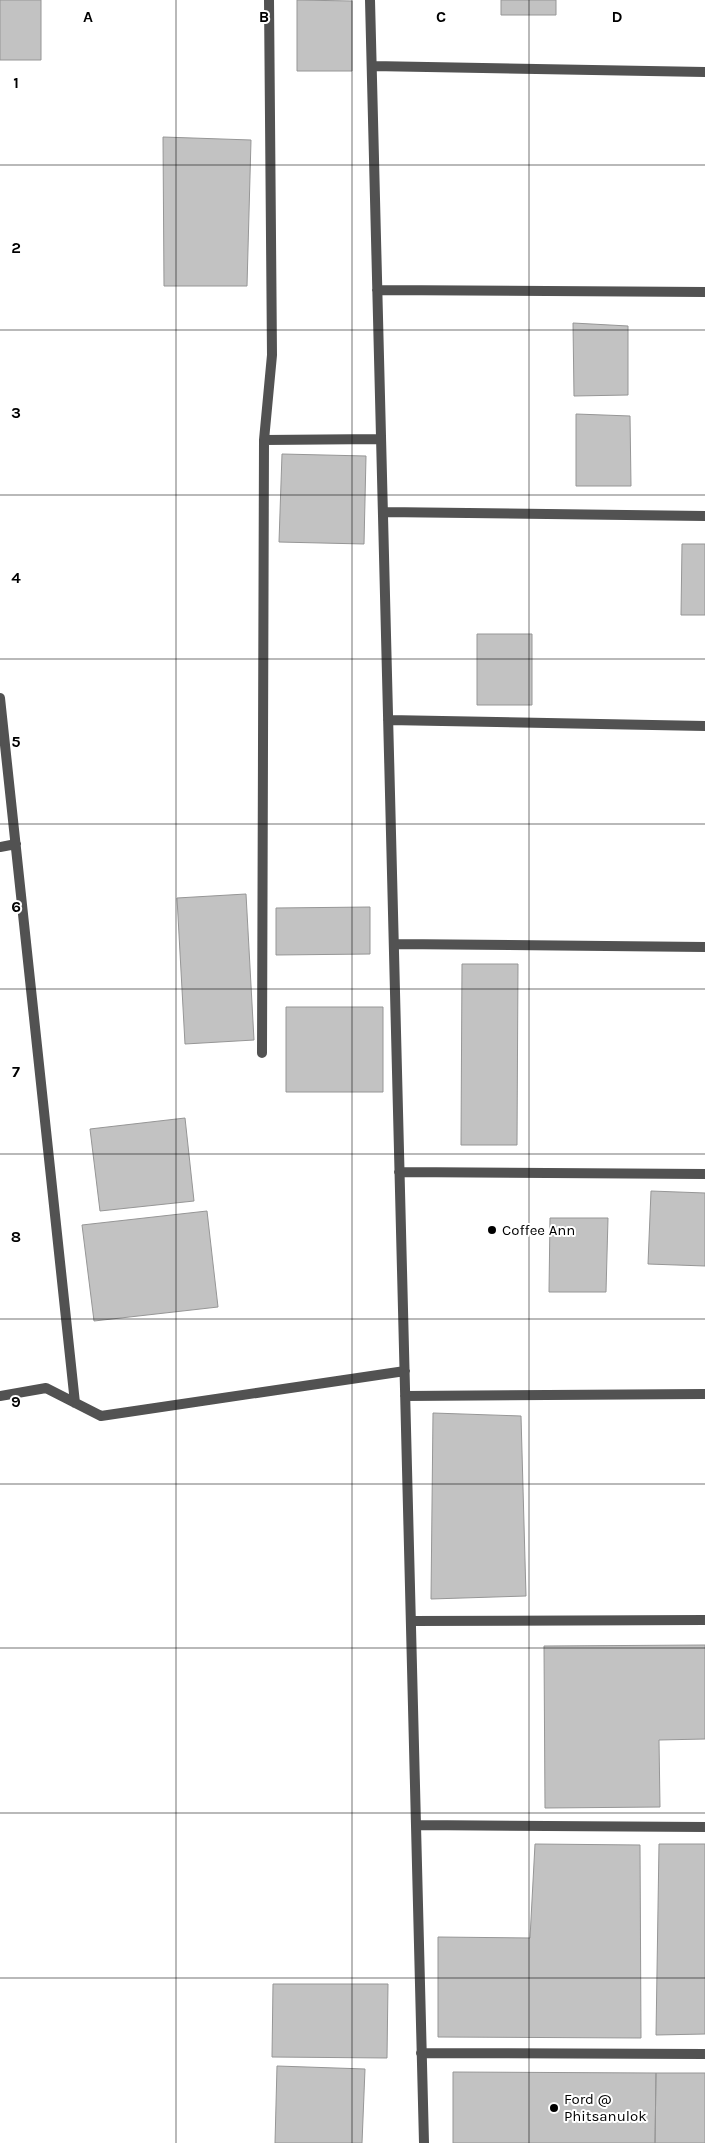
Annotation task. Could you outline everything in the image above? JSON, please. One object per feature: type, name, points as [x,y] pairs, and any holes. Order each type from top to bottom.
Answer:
[{"type":"street","points":[[262,1053],[264,440],[272,355],[269,0]]},
{"type":"street","points":[[370,0],[424,2143]]},
{"type":"street","points":[[372,66],[705,72]]},
{"type":"street","points":[[377,290],[705,292]]},
{"type":"street","points":[[264,440],[381,439]]},
{"type":"street","points":[[383,512],[705,516]]},
{"type":"street","points":[[0,698],[76,1403]]},
{"type":"street","points":[[388,720],[705,726]]},
{"type":"street","points":[[0,846],[16,844]]},
{"type":"street","points":[[394,944],[705,947]]},
{"type":"street","points":[[399,1172],[705,1174]]},
{"type":"street","points":[[0,1396],[46,1388],[101,1416],[405,1371]]},
{"type":"street","points":[[405,1396],[705,1394]]},
{"type":"street","points":[[411,1621],[705,1620]]},
{"type":"street","points":[[416,1825],[705,1827]]},
{"type":"street","points":[[421,2053],[705,2054]]},
{"type":"building","points":[[0,0],[41,0],[41,60],[0,60]]},
{"type":"building","points":[[297,0],[352,1],[352,71],[297,71]]},
{"type":"building","points":[[501,0],[556,0],[556,15],[501,15]]},
{"type":"building","points":[[163,137],[251,140],[247,286],[164,286]]},
{"type":"building","points":[[573,323],[628,326],[628,395],[574,396]]},
{"type":"building","points":[[576,414],[630,416],[631,486],[576,486]]},
{"type":"building","points":[[282,454],[366,456],[364,544],[279,542]]},
{"type":"building","points":[[682,544],[705,544],[705,615],[681,615]]},
{"type":"building","points":[[477,634],[532,634],[532,705],[477,705]]},
{"type":"building","points":[[246,894],[254,1040],[185,1044],[177,898]]},
{"type":"building","points":[[370,907],[370,954],[276,955],[276,908]]},
{"type":"building","points":[[462,964],[518,964],[517,1145],[461,1145]]},
{"type":"building","points":[[286,1007],[383,1007],[383,1092],[286,1092]]},
{"type":"building","points":[[185,1118],[194,1201],[100,1211],[90,1129]]},
{"type":"building","points":[[651,1191],[705,1193],[705,1266],[648,1264]]},
{"type":"building","points":[[207,1211],[218,1307],[94,1321],[82,1225]]},
{"type":"building","points":[[550,1218],[608,1218],[606,1292],[549,1292]]},
{"type":"building","points":[[433,1413],[521,1416],[526,1596],[431,1599]]},
{"type":"building","points":[[705,1645],[705,1739],[659,1740],[660,1807],[545,1808],[544,1646]]},
{"type":"building","points":[[535,1844],[640,1845],[641,2038],[438,2037],[438,1937],[530,1938]]},
{"type":"building","points":[[659,1844],[705,1844],[705,2034],[656,2035]]},
{"type":"building","points":[[273,1984],[388,1984],[387,2058],[272,2057]]},
{"type":"building","points":[[277,2066],[365,2069],[362,2143],[275,2143]]},
{"type":"building","name":"Ford @ Phitsanulok","points":[[453,2072],[656,2073],[655,2143],[453,2143]]},
{"type":"building","points":[[656,2073],[705,2073],[705,2143],[655,2143]]},
{"type":"place","name":"Coffee Ann","points":[[492,1230]]},
{"type":"place","name":"Ford @ Phitsanulok","points":[[554,2108]]}]
